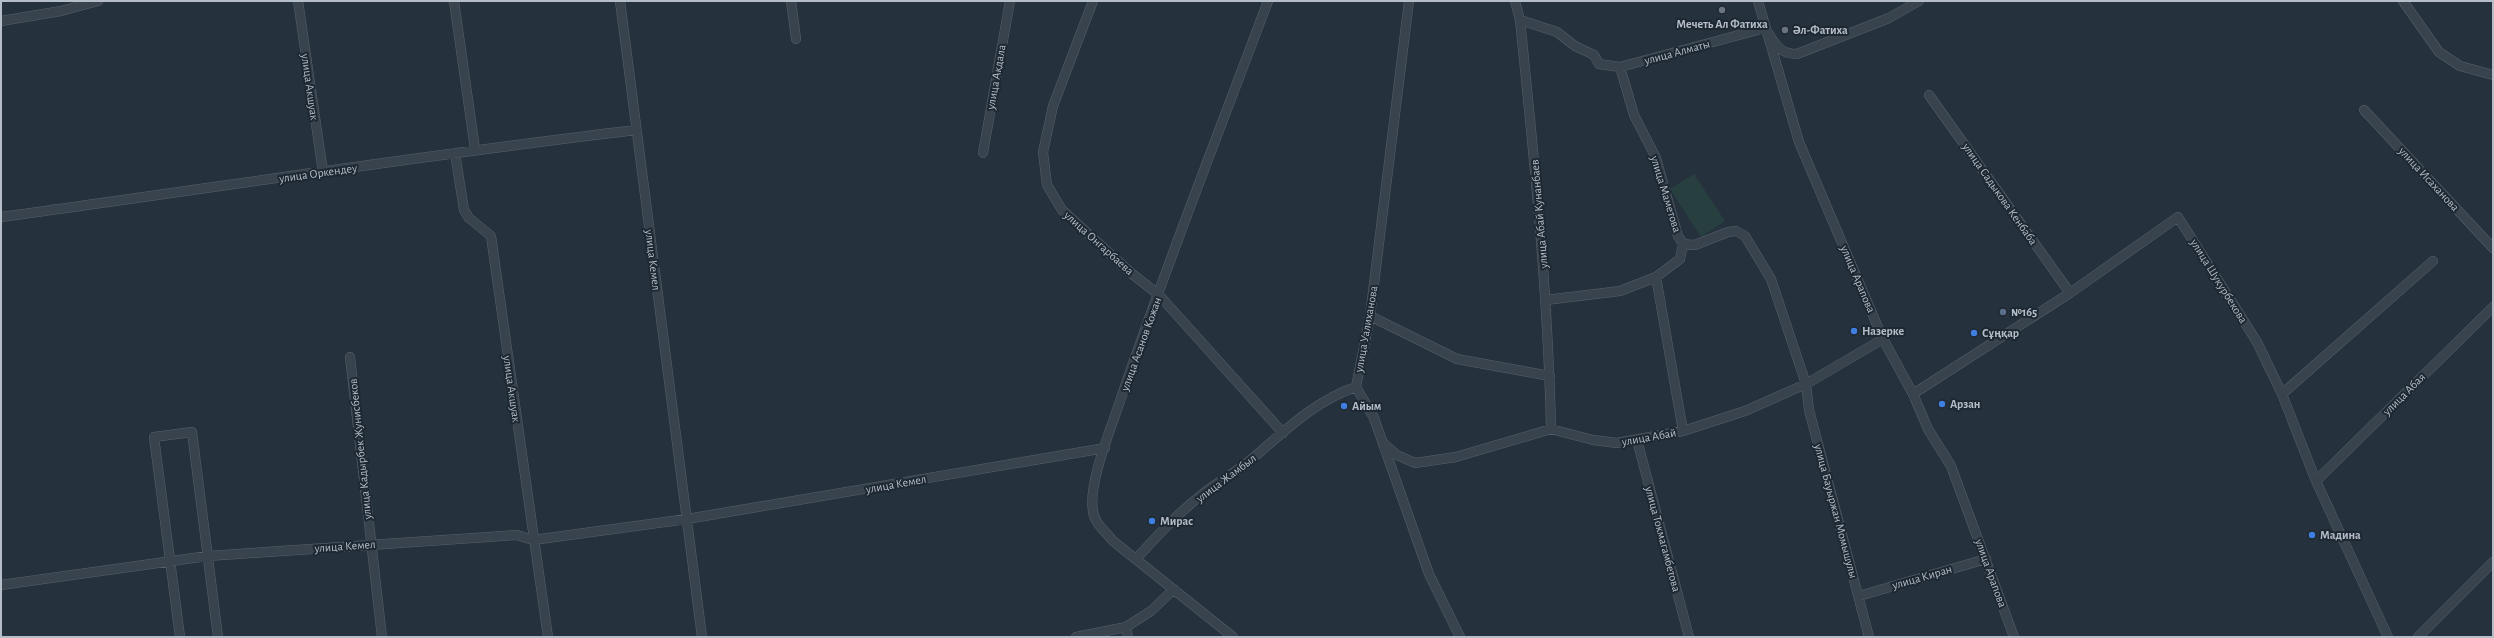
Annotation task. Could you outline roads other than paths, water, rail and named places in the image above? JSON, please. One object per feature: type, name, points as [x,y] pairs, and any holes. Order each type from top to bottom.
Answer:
[{"type":"street","points":[[1,20],[61,11],[98,1]]},
{"type":"street","name":"улица Акшуак","points":[[298,1],[323,172]]},
{"type":"street","points":[[454,1],[475,149]]},
{"type":"street","name":"улица Кемел","points":[[620,1],[702,637]]},
{"type":"street","points":[[791,1],[796,38]]},
{"type":"street","name":"улица Акдала","points":[[983,153],[1010,1]]},
{"type":"street","name":"улица Онгарбаева","points":[[1093,1],[1053,106],[1043,152],[1047,185],[1062,210],[1131,273],[1159,295]]},
{"type":"street","name":"улица Асанов Кожан","points":[[1233,637],[1113,541],[1099,524],[1092,512],[1093,496],[1105,448],[1159,295],[1268,1]]},
{"type":"street","name":"улица Уалиханова","points":[[1409,1],[1370,316],[1356,386],[1374,418],[1429,574],[1460,637]]},
{"type":"street","name":"улица Абай Кунанбаев","points":[[1515,1],[1520,20],[1538,191],[1546,300],[1551,429]]},
{"type":"street","name":"улица Арапова","points":[[1758,1],[1800,142],[1883,339],[1913,394],[1928,429],[1951,466],[2014,637]]},
{"type":"street","points":[[2403,1],[2439,52],[2460,66],[2493,75]]},
{"type":"street","points":[[1766,28],[1778,48],[1787,54],[1797,54],[1858,32],[1917,2]]},
{"type":"street","name":"улица Алматы","points":[[1520,20],[1558,32],[1575,46],[1594,55],[1599,64],[1620,67],[1766,28]]},
{"type":"street","name":"улица Маметова","points":[[1620,67],[1634,115],[1656,158],[1678,236],[1683,244],[1695,245],[1728,232],[1736,231],[1744,236],[1770,279],[1806,384]]},
{"type":"street","name":"улица Садыкова Кенбаба","points":[[1929,95],[2070,293]]},
{"type":"street","name":"улица Исаханова","points":[[2364,110],[2493,248]]},
{"type":"street","name":"улица Оркендеу","points":[[1,217],[475,149],[636,130]]},
{"type":"street","name":"улица Акшуак","points":[[455,153],[464,210],[469,218],[491,236],[548,637]]},
{"type":"street","name":"улица Шукурбекова","points":[[1913,394],[2070,293],[2178,217],[2257,342],[2282,394],[2316,481],[2388,637]]},
{"type":"street","points":[[1546,300],[1620,291],[1656,277],[1680,259],[1683,244]]},
{"type":"street","points":[[2282,394],[2433,261]]},
{"type":"street","points":[[1656,277],[1683,432]]},
{"type":"street","points":[[1159,295],[1283,432]]},
{"type":"street","name":"улица Абая","points":[[2316,481],[2493,307]]},
{"type":"street","points":[[1370,316],[1457,359],[1550,376]]},
{"type":"street","name":"улица Абай","points":[[1551,429],[1593,440],[1617,443],[1683,432],[1745,411],[1806,384],[1883,339]]},
{"type":"street","name":"улица Кадырбек Жунисбеков","points":[[350,357],[370,545],[382,637]]},
{"type":"street","name":"улица Бауыржан Момышулы","points":[[1806,384],[1809,410],[1869,637]]},
{"type":"street","name":"улица Жамбыл","points":[[1136,559],[1165,527],[1203,494],[1246,464],[1283,432],[1335,394],[1356,386]]},
{"type":"street","points":[[1382,443],[1397,454],[1415,463],[1436,462],[1551,429]]},
{"type":"street","points":[[180,637],[154,437],[192,432],[218,637]]},
{"type":"street","name":"улица Токмагамбетова","points":[[1637,440],[1689,637]]},
{"type":"street","name":"улица Кемел","points":[[2,585],[170,560],[208,556],[517,535],[533,540],[687,519],[1105,448]]},
{"type":"street","name":"улица Киран","points":[[1859,596],[1986,559]]},
{"type":"street","points":[[2418,637],[2493,562]]},
{"type":"street","points":[[1076,637],[1126,627],[1151,611],[1174,589]]},
{"type":"street","points":[[1126,627],[1128,637]]},
{"type":"place","name":"Мечеть Ал Фатиха","points":[[1722,10]]},
{"type":"place","name":"Әл-Фатиха","points":[[1785,30]]},
{"type":"place","name":"№165","points":[[2003,312]]},
{"type":"place","name":"Назерке","points":[[1854,331]]},
{"type":"place","name":"Сұңқар","points":[[1974,333]]},
{"type":"place","name":"Арзан","points":[[1942,404]]},
{"type":"place","name":"Айым","points":[[1344,406]]},
{"type":"place","name":"Мирас","points":[[1152,521]]},
{"type":"place","name":"Мадина","points":[[2312,535]]}]
